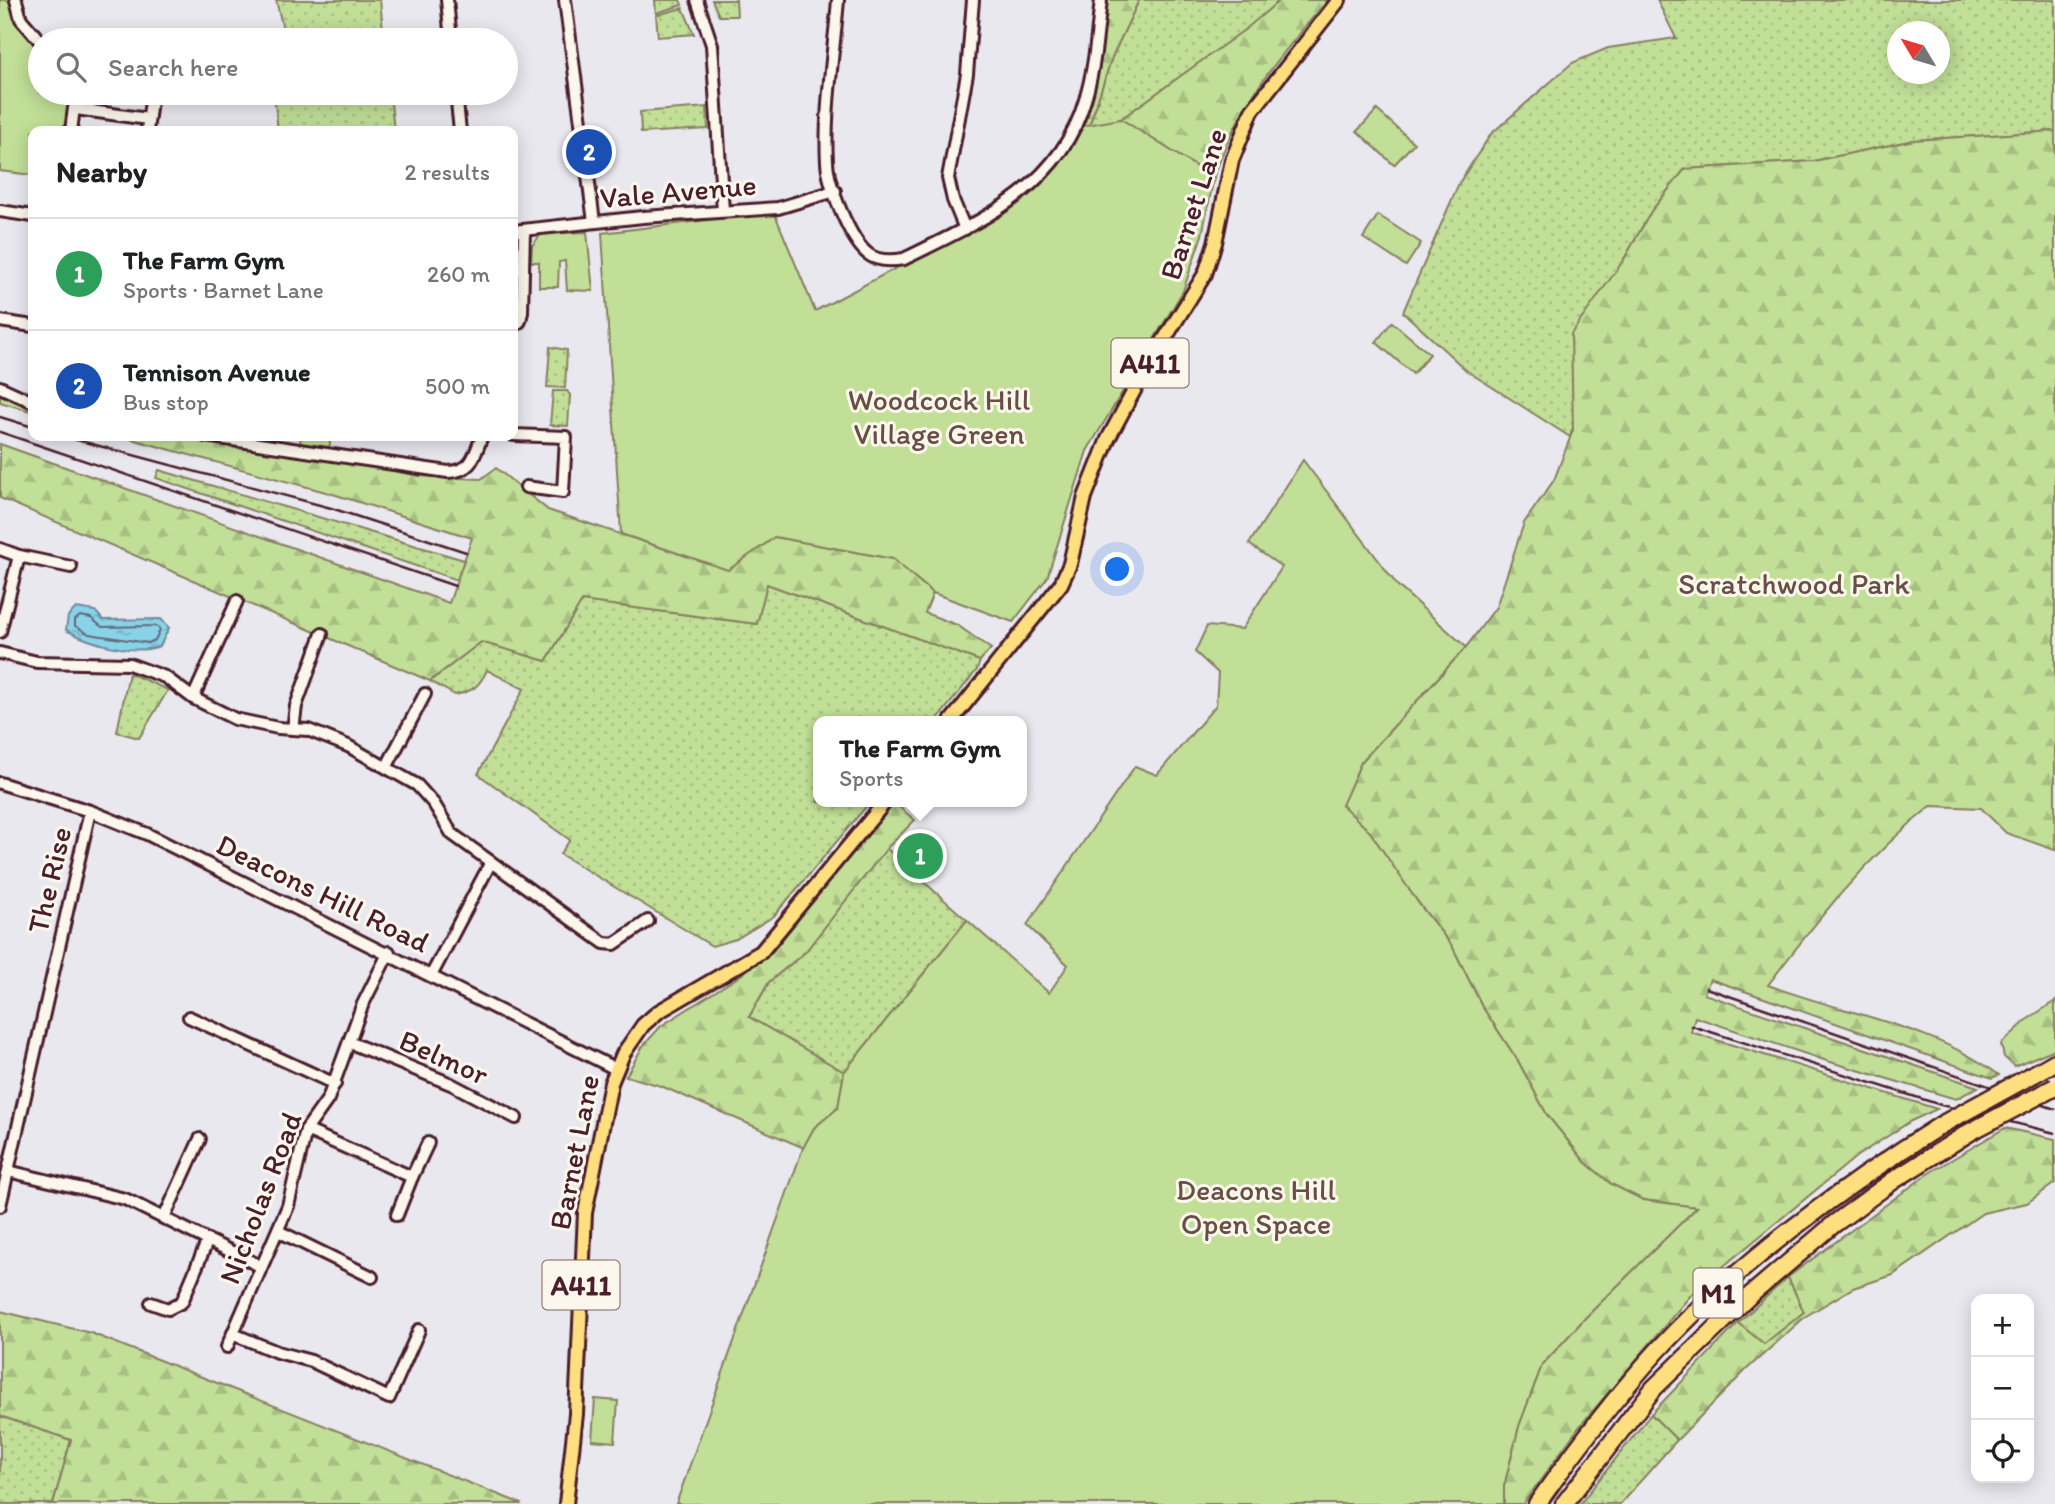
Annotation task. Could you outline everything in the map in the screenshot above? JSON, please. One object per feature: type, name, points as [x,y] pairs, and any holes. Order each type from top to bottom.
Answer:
[{"type":"highway","name":"M1","points":[[1537,1504],[1598,1421],[1633,1379],[1660,1348],[1714,1297],[1831,1200],[1941,1125],[2055,1063]]},
{"type":"highway","name":"M1","points":[[1564,1504],[1654,1388],[1747,1298],[1834,1224],[1894,1180],[1970,1132],[2055,1087]]},
{"type":"main road","name":"Barnet Lane","points":[[955,716],[1061,584],[1074,550],[1085,497],[1108,439],[1144,372],[1205,274],[1215,243],[1232,160],[1252,111],[1339,0]]},
{"type":"main road","name":"Barnet Lane","points":[[566,1504],[576,1414],[585,1213],[616,1069],[643,1025],[658,1012],[761,952],[881,807]]},
{"type":"street","points":[[16,0],[21,19],[29,28]]},
{"type":"street","points":[[447,0],[450,28]]},
{"type":"street","points":[[565,0],[594,222]]},
{"type":"street","points":[[697,0],[712,45],[723,211]]},
{"type":"street","points":[[838,0],[827,163],[835,191],[859,245],[870,256],[888,261],[904,260],[965,229],[1000,210],[1036,183],[1072,135],[1086,100],[1101,0]]},
{"type":"street","points":[[965,229],[953,200],[948,178],[967,74],[973,0]]},
{"type":"street","points":[[72,126],[76,105]]},
{"type":"street","points":[[147,126],[150,105]]},
{"type":"street","points":[[457,105],[459,126]]},
{"type":"street","points":[[76,109],[148,119]]},
{"type":"street","name":"Vale Avenue","points":[[518,231],[795,205],[835,191]]},
{"type":"street","points":[[0,211],[28,215]]},
{"type":"street","points":[[518,231],[522,312],[518,323]]},
{"type":"street","points":[[0,321],[28,325]]},
{"type":"street","points":[[0,387],[28,400]]},
{"type":"street","points":[[518,435],[566,437],[563,492],[526,487]]},
{"type":"street","points":[[239,441],[448,472],[459,472],[472,464],[480,441]]},
{"type":"street","points":[[0,549],[19,556],[71,567]]},
{"type":"street","points":[[0,632],[19,556]]},
{"type":"street","points":[[193,698],[237,601]]},
{"type":"street","points":[[293,729],[296,706],[322,634]]},
{"type":"street","points":[[0,653],[37,662],[129,664],[165,677],[193,698],[235,719],[323,735],[387,766],[417,785],[434,804],[452,834],[541,895],[555,909],[604,943],[614,944],[648,921]]},
{"type":"street","points":[[387,766],[425,694]]},
{"type":"street","name":"Deacons Hill Road","points":[[0,783],[90,811],[148,834],[389,952],[616,1069]]},
{"type":"street","name":"The Rise","points":[[0,1206],[5,1174],[90,811]]},
{"type":"street","points":[[432,974],[491,862]]},
{"type":"street","name":"Nicholas Road","points":[[227,1347],[260,1266],[278,1231],[290,1196],[306,1130],[335,1084],[362,1006],[389,952]]},
{"type":"street","points":[[190,1017],[335,1084]]},
{"type":"street","name":"Belmor","points":[[351,1043],[451,1084],[516,1118]]},
{"type":"street","points":[[306,1130],[412,1177]]},
{"type":"street","points":[[164,1218],[200,1139]]},
{"type":"street","points":[[397,1215],[428,1143]]},
{"type":"street","points":[[5,1174],[112,1195],[260,1266]]},
{"type":"street","points":[[278,1231],[372,1277]]},
{"type":"street","points":[[151,1303],[168,1309],[182,1302],[207,1242]]},
{"type":"street","points":[[233,1334],[277,1352],[311,1361],[389,1398],[419,1330]]},
{"type":"green space","points":[[0,0],[12,0],[18,24],[28,35],[28,105],[69,105],[67,126],[28,126],[28,174],[0,171]]},
{"type":"green space","points":[[276,0],[380,0],[383,28],[283,28]]},
{"type":"green space","points":[[655,0],[680,0],[682,5],[656,13]]},
{"type":"green space","points":[[712,0],[736,0],[737,16],[719,16]]},
{"type":"green space","points":[[1106,0],[1139,0],[1112,57],[1089,126],[1081,126],[1091,95]]},
{"type":"green space","points":[[1139,0],[1280,0],[1248,28],[1121,119],[1089,126],[1112,57]]},
{"type":"green space","points":[[1280,0],[1328,0],[1261,83],[1234,128],[1214,178],[1121,119],[1247,28]]},
{"type":"green space","points":[[1657,0],[2055,0],[2055,131],[1914,140],[1814,161],[1685,169],[1652,210],[1623,261],[1570,437],[1467,371],[1403,312],[1459,183],[1491,134],[1572,63],[1608,48],[1676,38]]},
{"type":"green space","points":[[683,8],[694,34],[658,37],[656,15]]},
{"type":"green space","points":[[275,105],[391,105],[393,126],[277,126]]},
{"type":"green space","points":[[707,107],[708,129],[641,133],[640,112]]},
{"type":"green space","points":[[1377,110],[1414,143],[1394,165],[1357,131]]},
{"type":"green space","name":"Woodcock Hill Village Green","points":[[1121,119],[1214,178],[1202,235],[1183,291],[1087,451],[1047,578],[1013,622],[933,593],[893,559],[775,537],[728,570],[621,534],[602,233],[774,212],[815,311],[1004,211],[1030,193],[1081,126]]},
{"type":"green space","name":"Scratchwood Park","points":[[2055,131],[2055,850],[2006,833],[1981,808],[1931,806],[1864,868],[1768,985],[1916,1032],[1973,1058],[1999,1075],[1992,1078],[1710,979],[1704,994],[1978,1087],[1956,1099],[1827,1061],[1695,1017],[1691,1032],[1937,1109],[1911,1121],[1857,1156],[1696,1289],[1579,1427],[1523,1504],[1504,1504],[1504,1486],[1519,1426],[1542,1365],[1585,1318],[1697,1207],[1643,1200],[1611,1184],[1585,1162],[1547,1115],[1518,1061],[1483,1008],[1452,946],[1342,804],[1361,762],[1466,647],[1496,607],[1524,523],[1554,480],[1573,430],[1571,334],[1623,261],[1652,210],[1685,169],[1814,161],[1914,140]]},
{"type":"green space","points":[[1378,215],[1421,243],[1406,266],[1363,238]]},
{"type":"green space","points":[[587,232],[593,291],[567,290],[565,261],[559,262],[558,287],[539,287],[539,262],[531,262],[532,246],[541,234]]},
{"type":"green space","points":[[1392,322],[1430,354],[1413,374],[1376,342]]},
{"type":"green space","points":[[550,347],[567,350],[565,388],[547,387]]},
{"type":"green space","points":[[553,391],[567,391],[570,395],[568,426],[550,425]]},
{"type":"green space","points":[[0,392],[28,405],[28,410],[0,402]]},
{"type":"green space","points":[[138,441],[207,441],[331,458],[419,476],[481,479],[496,468],[548,510],[728,570],[775,537],[893,559],[933,593],[925,613],[957,625],[991,649],[980,661],[767,584],[757,624],[582,601],[546,661],[481,642],[430,681],[0,498],[0,444],[449,603],[472,538],[333,494]]},
{"type":"green space","points":[[300,441],[330,441],[329,449],[300,445]]},
{"type":"green space","name":"Deacons Hill Open Space","points":[[1303,460],[1398,586],[1466,647],[1361,762],[1342,805],[1370,832],[1419,904],[1452,946],[1483,1008],[1518,1061],[1547,1115],[1585,1162],[1611,1184],[1643,1200],[1697,1207],[1585,1318],[1542,1365],[1519,1426],[1504,1486],[1504,1504],[676,1504],[803,1148],[814,1128],[838,1108],[844,1072],[967,920],[1049,993],[1068,965],[1027,925],[1135,766],[1157,775],[1216,705],[1218,673],[1195,652],[1207,626],[1242,629],[1282,567],[1249,544]]},
{"type":"green space","points":[[159,470],[464,560],[457,580],[156,478]]},
{"type":"green space","points":[[767,584],[980,661],[977,670],[940,716],[813,716],[813,807],[866,807],[774,916],[736,939],[712,946],[560,854],[570,840],[478,774],[524,689],[487,670],[475,687],[455,695],[430,681],[481,642],[546,661],[582,601],[756,624]]},
{"type":"green space","points":[[129,673],[168,690],[139,738],[117,732]]},
{"type":"green space","points":[[889,807],[899,807],[915,820],[888,847],[805,952],[769,982],[749,1017],[844,1072],[838,1108],[814,1128],[804,1148],[661,1086],[626,1076],[643,1046],[661,1026],[738,977],[773,951]]},
{"type":"green space","points":[[886,848],[967,920],[844,1072],[749,1017],[769,982],[805,952]]},
{"type":"green space","points":[[2055,1001],[2055,1049],[2014,1066],[2004,1057],[2001,1044],[2028,1019]]},
{"type":"green space","points":[[2005,1128],[2055,1139],[2055,1183],[2027,1203],[1983,1213],[1893,1275],[1853,1288],[1806,1316],[1746,1370],[1677,1440],[1651,1414],[1738,1323],[1764,1344],[1804,1312],[1788,1277],[1929,1173]]},
{"type":"green space","points":[[1788,1277],[1804,1312],[1764,1345],[1738,1323]]},
{"type":"green space","points":[[0,1311],[91,1333],[522,1504],[53,1504],[71,1440],[0,1416]]},
{"type":"green space","points":[[595,1399],[618,1401],[615,1442],[592,1440]]},
{"type":"green space","points":[[1651,1414],[1677,1440],[1620,1504],[1580,1504]]},
{"type":"green space","points":[[0,1416],[71,1440],[53,1504],[0,1504]]},
{"type":"water","points":[[76,608],[95,611],[103,620],[161,619],[169,628],[160,646],[137,650],[112,647],[66,630],[68,616]]},
{"type":"railway","points":[[0,417],[28,425]]},
{"type":"railway","points":[[0,432],[455,586]]},
{"type":"railway","points":[[81,441],[331,508],[466,552]]},
{"type":"railway","points":[[1706,988],[2055,1109]]},
{"type":"railway","points":[[1692,1026],[1941,1105],[2055,1133]]},
{"type":"place","name":"Tennison Avenue","points":[[589,152]]},
{"type":"place","name":"The Farm Gym","points":[[920,856]]}]
